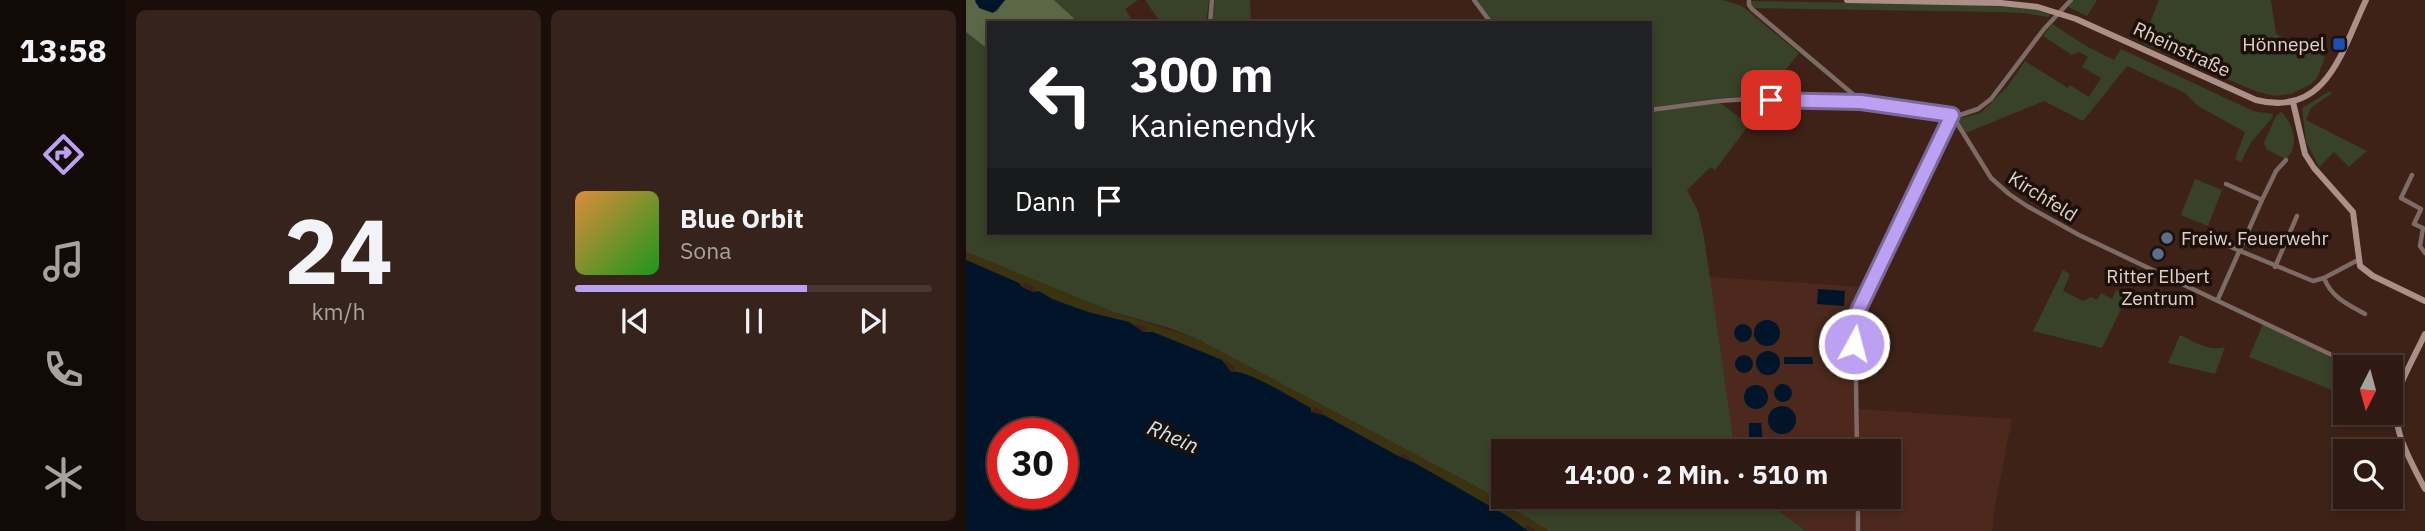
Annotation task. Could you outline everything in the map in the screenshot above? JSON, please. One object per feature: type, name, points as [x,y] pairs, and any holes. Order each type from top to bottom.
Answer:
[{"type":"main road","name":"Rheinstraße","points":[[1847,0],[2001,3],[2038,7],[2059,12],[2256,100],[2272,103],[2292,102]]},
{"type":"main road","points":[[2366,0],[2336,65],[2325,82],[2308,96],[2292,102],[2305,154],[2353,212],[2357,226],[2358,260],[2365,272],[2425,301]]},
{"type":"main road","points":[[2403,381],[2425,337]]},
{"type":"main road","points":[[2397,425],[2425,489]]},
{"type":"street","points":[[1210,21],[1212,0]]},
{"type":"street","points":[[1474,0],[1490,21]]},
{"type":"street","points":[[1749,0],[1752,9],[1861,102]]},
{"type":"street","points":[[1652,110],[1731,100],[1861,102],[1957,116],[1978,109],[1992,99],[2044,29],[2071,0]]},
{"type":"street","points":[[1857,439],[1855,317],[1952,115]]},
{"type":"street","name":"Kirchfeld","points":[[1952,115],[1986,171],[2009,194],[2079,235],[2333,355]]},
{"type":"street","points":[[2218,299],[2276,171],[2286,160]]},
{"type":"street","points":[[2412,175],[2401,198],[2423,210],[2414,224],[2424,227],[2420,246],[2425,253]]},
{"type":"street","points":[[2226,184],[2262,200]]},
{"type":"street","points":[[2275,267],[2297,216]]},
{"type":"street","points":[[2209,238],[2313,281],[2358,260]]},
{"type":"street","points":[[2324,278],[2336,298],[2365,314]]},
{"type":"street","points":[[1858,509],[1858,531]]},
{"type":"shaded area","points":[[1709,277],[1865,287],[1852,315],[1855,439],[1733,439]]},
{"type":"shaded area","points":[[1858,409],[2012,419],[1992,531],[1861,531],[1860,509],[1901,509],[1901,439],[1859,439]]},
{"type":"shaded area","points":[[1776,509],[1856,509],[1857,531],[1806,531]]},
{"type":"green space","points":[[966,0],[975,0],[976,4],[996,12],[1005,0],[1054,0],[1077,21],[987,21],[985,47],[966,32]]},
{"type":"green space","points":[[1054,0],[1138,0],[1125,9],[1133,21],[1077,21]]},
{"type":"green space","points":[[1145,0],[1209,0],[1206,21],[1160,21]]},
{"type":"green space","points":[[1215,0],[1250,0],[1251,21],[1212,21]]},
{"type":"green space","points":[[1476,0],[1723,0],[1742,6],[1799,53],[1783,73],[1780,70],[1777,74],[1790,85],[1785,91],[1758,91],[1758,97],[1719,98],[1652,108],[1652,21],[1492,21]]},
{"type":"green space","points":[[2074,0],[2097,0],[2087,16],[2068,7]]},
{"type":"green space","points":[[2159,0],[2271,0],[2276,34],[2325,57],[2317,78],[2291,94],[2274,96],[2255,91],[2142,43]]},
{"type":"green space","points":[[1753,1],[1998,5],[2047,11],[2050,14],[2049,17],[1998,12],[1752,8],[1750,4]]},
{"type":"green space","points":[[2052,24],[2114,60],[2121,49],[2253,111],[2272,114],[2273,117],[2251,142],[2241,162],[2235,159],[2245,132],[2198,106],[2185,93],[2127,66],[2083,121],[2044,101],[1966,133],[1957,119],[1981,113],[2007,87],[2025,61],[2068,88],[2070,85],[2089,97],[2101,78],[2082,67],[2088,57],[2079,52],[2072,55],[2043,36]]},
{"type":"green space","points":[[966,32],[987,50],[987,235],[1652,235],[1652,111],[1719,102],[1749,125],[1715,170],[1711,167],[1687,190],[1698,211],[1704,237],[1733,439],[1491,439],[1491,496],[1195,338],[1113,312],[966,252]]},
{"type":"green space","points":[[2330,91],[2332,93],[2311,108],[2306,120],[2367,151],[2349,167],[2334,152],[2319,167],[2306,141],[2302,108]]},
{"type":"green space","points":[[2281,112],[2294,136],[2293,149],[2285,159],[2266,149],[2264,142],[2276,116]]},
{"type":"green space","points":[[2195,179],[2222,190],[2208,226],[2181,215]]},
{"type":"green space","points":[[2063,270],[2070,274],[2063,291],[2083,301],[2091,297],[2097,300],[2101,293],[2112,299],[2116,290],[2128,295],[2102,348],[2033,331]]},
{"type":"green space","points":[[2263,324],[2333,359],[2333,390],[2249,357]]},
{"type":"green space","points":[[2180,335],[2207,347],[2225,347],[2215,374],[2168,363]]},
{"type":"green space","points":[[1513,509],[1776,509],[1806,531],[1549,531]]},
{"type":"sand","points":[[966,252],[1113,312],[1195,338],[1477,487],[1491,496],[1491,508],[1408,461],[1410,458],[1403,454],[1399,457],[1321,415],[1323,412],[1315,407],[1311,412],[1311,408],[1260,381],[1231,372],[1235,367],[1226,361],[1222,363],[1222,360],[1191,347],[1143,332],[1147,327],[1093,314],[1032,292],[1035,288],[1024,283],[1022,287],[1019,283],[966,260]]},
{"type":"sand","points":[[1493,509],[1513,509],[1549,531],[1535,531],[1527,525],[1524,528]]},
{"type":"water","points":[[975,0],[1005,0],[993,13],[979,8]]},
{"type":"water","name":"Rhein","points":[[966,260],[1019,283],[1032,292],[1039,291],[1052,299],[1088,312],[1129,322],[1143,332],[1153,332],[1222,360],[1231,372],[1248,375],[1271,386],[1311,408],[1311,412],[1324,415],[1413,462],[1509,517],[1528,531],[966,531]]},
{"type":"water","points":[[1818,289],[1845,291],[1844,306],[1817,304]]},
{"type":"water","points":[[1767,320],[1776,324],[1780,333],[1776,342],[1767,346],[1758,342],[1754,333],[1758,324]]},
{"type":"water","points":[[1743,324],[1749,327],[1752,333],[1749,339],[1743,342],[1737,339],[1734,333],[1737,327]]},
{"type":"water","points":[[1768,351],[1777,354],[1780,363],[1777,372],[1768,375],[1759,372],[1756,363],[1759,354]]},
{"type":"water","points":[[1744,355],[1750,358],[1753,364],[1750,370],[1744,373],[1738,370],[1735,364],[1738,358]]},
{"type":"water","points":[[1784,357],[1812,357],[1813,364],[1784,364]]},
{"type":"water","points":[[1783,384],[1789,387],[1792,393],[1789,399],[1783,402],[1777,399],[1774,393],[1777,387]]},
{"type":"water","points":[[1756,385],[1765,388],[1768,397],[1765,406],[1756,409],[1747,406],[1744,397],[1747,388]]},
{"type":"water","points":[[1782,406],[1792,410],[1796,420],[1792,430],[1782,434],[1772,430],[1768,420],[1772,410]]},
{"type":"water","points":[[1749,423],[1761,423],[1763,439],[1749,439]]},
{"type":"place","name":"Hönnepel","points":[[2339,44]]},
{"type":"place","name":"Freiw. Feuerwehr","points":[[2167,238]]},
{"type":"place","name":"Ritter Elbert Zentrum","points":[[2158,254]]},
{"type":"route","points":[[1771,100],[1861,102],[1952,115],[1855,317],[1854,344]]}]
